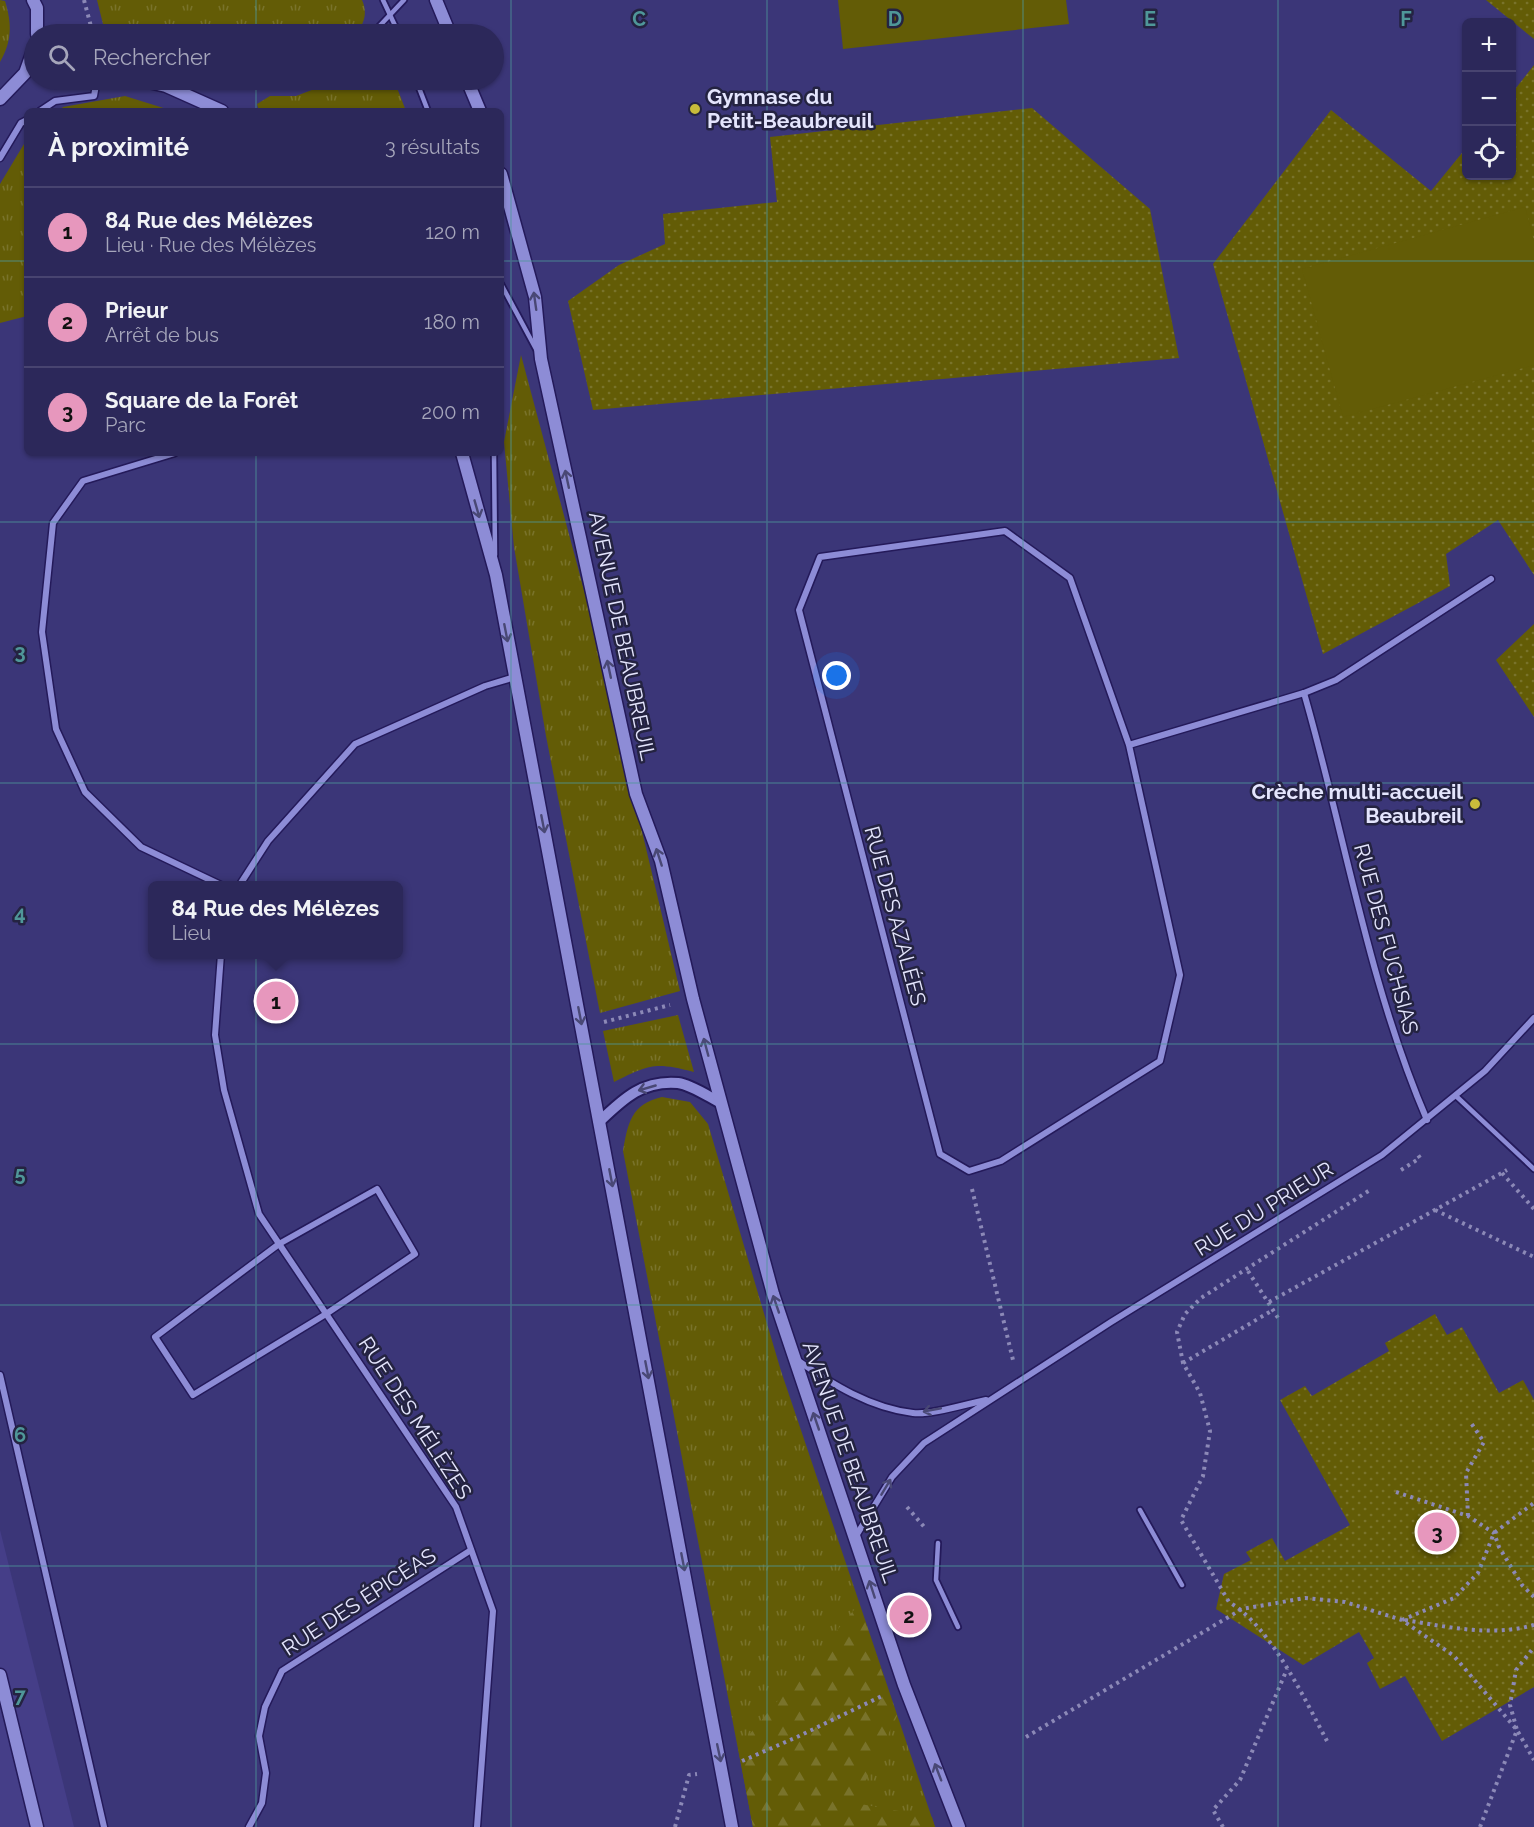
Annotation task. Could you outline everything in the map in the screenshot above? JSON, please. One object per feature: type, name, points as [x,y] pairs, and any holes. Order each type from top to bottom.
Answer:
[{"type":"main road","points":[[33,0],[37,8],[37,24]]},
{"type":"main road","points":[[436,0],[446,24]]},
{"type":"main road","points":[[0,99],[24,79]]},
{"type":"main road","points":[[174,90],[215,108]]},
{"type":"main road","points":[[471,90],[479,108]]},
{"type":"main road","name":"AVENUE DE BEAUBREUIL","points":[[504,185],[535,297],[541,359],[636,794],[661,861],[693,999],[773,1294],[856,1536],[904,1685],[959,1827]]},
{"type":"main road","points":[[463,456],[496,575],[732,1827]]},
{"type":"main road","points":[[0,1675],[37,1827]]},
{"type":"street","points":[[44,108],[55,101],[94,96],[96,90]]},
{"type":"street","points":[[0,158],[24,122]]},
{"type":"street","points":[[165,456],[82,481],[53,523],[42,632],[56,729],[85,792],[141,847],[214,881]]},
{"type":"street","name":"RUE DES AZALÉES","points":[[1005,531],[1070,578],[1129,745],[1180,975],[1160,1061],[1001,1161],[969,1171],[940,1154],[799,610],[820,557],[1005,531]]},
{"type":"street","points":[[1129,745],[1304,693],[1336,680],[1491,579]]},
{"type":"street","points":[[242,881],[268,841],[355,744],[485,686],[515,677]]},
{"type":"street","name":"RUE DES FUCHSIAS","points":[[1304,693],[1331,787],[1365,935],[1404,1067],[1426,1120]]},
{"type":"street","name":"RUE DES MÉLÈZES","points":[[221,959],[215,1035],[224,1090],[259,1214],[456,1508],[493,1611],[477,1827]]},
{"type":"street","name":"RUE DU PRIEUR","points":[[856,1536],[892,1477],[924,1443],[1017,1382],[1382,1155],[1485,1071],[1534,1018]]},
{"type":"street","points":[[600,1121],[619,1103],[644,1086],[680,1083],[721,1103]]},
{"type":"street","points":[[377,1189],[415,1254],[326,1314],[193,1395],[155,1337],[279,1244],[377,1189]]},
{"type":"street","name":"RUE DU PRIEUR","points":[[795,1360],[827,1381],[869,1402],[915,1414],[989,1400]]},
{"type":"street","points":[[0,1375],[104,1827]]},
{"type":"street","name":"RUE DES ÉPICÉAS","points":[[249,1827],[262,1803],[266,1773],[259,1736],[265,1707],[282,1671],[471,1550]]},
{"type":"lane","points":[[383,0],[395,24]]},
{"type":"lane","points":[[382,24],[404,0]]},
{"type":"lane","points":[[420,90],[427,108]]},
{"type":"lane","points":[[504,290],[541,359]]},
{"type":"lane","points":[[494,456],[496,575]]},
{"type":"lane","points":[[1456,1096],[1534,1169]]},
{"type":"lane","points":[[1140,1509],[1182,1586]]},
{"type":"lane","points":[[938,1544],[936,1580],[958,1627]]},
{"type":"path","points":[[84,0],[90,24]]},
{"type":"path","points":[[583,1028],[693,999]]},
{"type":"path","points":[[1391,1176],[1420,1158],[1404,1138]]},
{"type":"path","points":[[1269,1302],[1524,1160]]},
{"type":"path","points":[[969,1171],[1017,1382]]},
{"type":"path","points":[[1502,1173],[1534,1209]]},
{"type":"path","points":[[1327,1741],[1288,1668],[1242,1610],[1229,1602],[1181,1520],[1203,1476],[1210,1431],[1200,1393],[1183,1363],[1177,1332],[1185,1314],[1201,1299],[1372,1189]]},
{"type":"path","points":[[1435,1210],[1534,1257]]},
{"type":"path","points":[[1248,1270],[1280,1321]]},
{"type":"path","points":[[1183,1363],[1273,1310]]},
{"type":"path","points":[[1468,1516],[1466,1473],[1484,1442],[1471,1423]]},
{"type":"path","points":[[1396,1492],[1468,1516],[1494,1533],[1522,1585],[1534,1597]]},
{"type":"path","points":[[1402,1620],[1454,1599],[1478,1573],[1494,1533],[1534,1503]]},
{"type":"path","points":[[907,1507],[938,1544]]},
{"type":"path","points":[[1026,1737],[1242,1610],[1305,1598],[1345,1602],[1402,1620],[1467,1630],[1511,1632],[1534,1625]]},
{"type":"path","points":[[1402,1620],[1454,1656],[1517,1730],[1534,1760]]},
{"type":"path","points":[[1480,1827],[1517,1730],[1510,1705],[1516,1670],[1534,1647]]},
{"type":"path","points":[[1223,1827],[1213,1810],[1240,1780],[1288,1668]]},
{"type":"path","points":[[675,1827],[689,1775],[722,1769],[797,1737],[904,1685]]},
{"type":"shaded area","points":[[0,1530],[74,1827],[0,1827]]},
{"type":"green space","points":[[0,0],[5,1],[10,25],[9,40],[0,62]]},
{"type":"green space","points":[[97,0],[362,0],[365,14],[362,24],[103,24]]},
{"type":"green space","points":[[838,0],[1066,0],[1069,24],[843,49]]},
{"type":"green space","points":[[1486,0],[1534,0],[1534,39],[1516,24],[1516,18],[1508,18]]},
{"type":"green space","points":[[1534,65],[1534,575],[1498,520],[1446,554],[1450,586],[1323,654],[1213,264],[1331,110],[1431,191],[1462,153],[1462,180],[1516,180],[1516,88]]},
{"type":"green space","points":[[312,90],[398,90],[405,108],[258,108],[257,104],[270,96],[296,96]]},
{"type":"green space","points":[[125,96],[163,108],[62,108]]},
{"type":"green space","points":[[1032,108],[1150,209],[1179,358],[593,410],[568,301],[619,265],[665,244],[663,214],[777,202],[770,137]]},
{"type":"green space","points":[[24,144],[24,317],[0,323],[0,184]]},
{"type":"green space","points":[[1525,207],[1534,241],[1534,365],[1343,417],[1302,269]]},
{"type":"green space","points":[[521,355],[589,609],[680,991],[600,1013],[546,736],[514,547],[504,442]]},
{"type":"green space","points":[[1534,624],[1534,717],[1496,660]]},
{"type":"green space","points":[[678,1015],[694,1072],[653,1066],[636,1071],[614,1082],[603,1031]]},
{"type":"green space","points":[[662,1097],[690,1102],[708,1124],[781,1371],[935,1827],[753,1827],[623,1151],[629,1123],[637,1110],[644,1104]]},
{"type":"green space","points":[[1435,1314],[1447,1335],[1462,1327],[1499,1393],[1523,1380],[1534,1400],[1534,1687],[1442,1741],[1405,1676],[1380,1689],[1367,1663],[1374,1658],[1359,1632],[1303,1665],[1216,1609],[1224,1574],[1251,1560],[1246,1552],[1272,1538],[1285,1561],[1350,1525],[1280,1400],[1305,1386],[1312,1396],[1389,1351],[1385,1343]]},
{"type":"green space","points":[[859,1604],[897,1716],[855,1803],[932,1817],[935,1827],[753,1827],[738,1748]]},
{"type":"place","name":"Gymnase du Petit-Beaubreuil","points":[[695,109]]},
{"type":"place","name":"Crèche multi-accueil Beaubreil","points":[[1475,804]]},
{"type":"place","name":"84 Rue des Mélèzes","points":[[276,1001]]},
{"type":"place","name":"Square de la Forêt","points":[[1437,1532]]},
{"type":"place","name":"Prieur","points":[[909,1615]]}]
